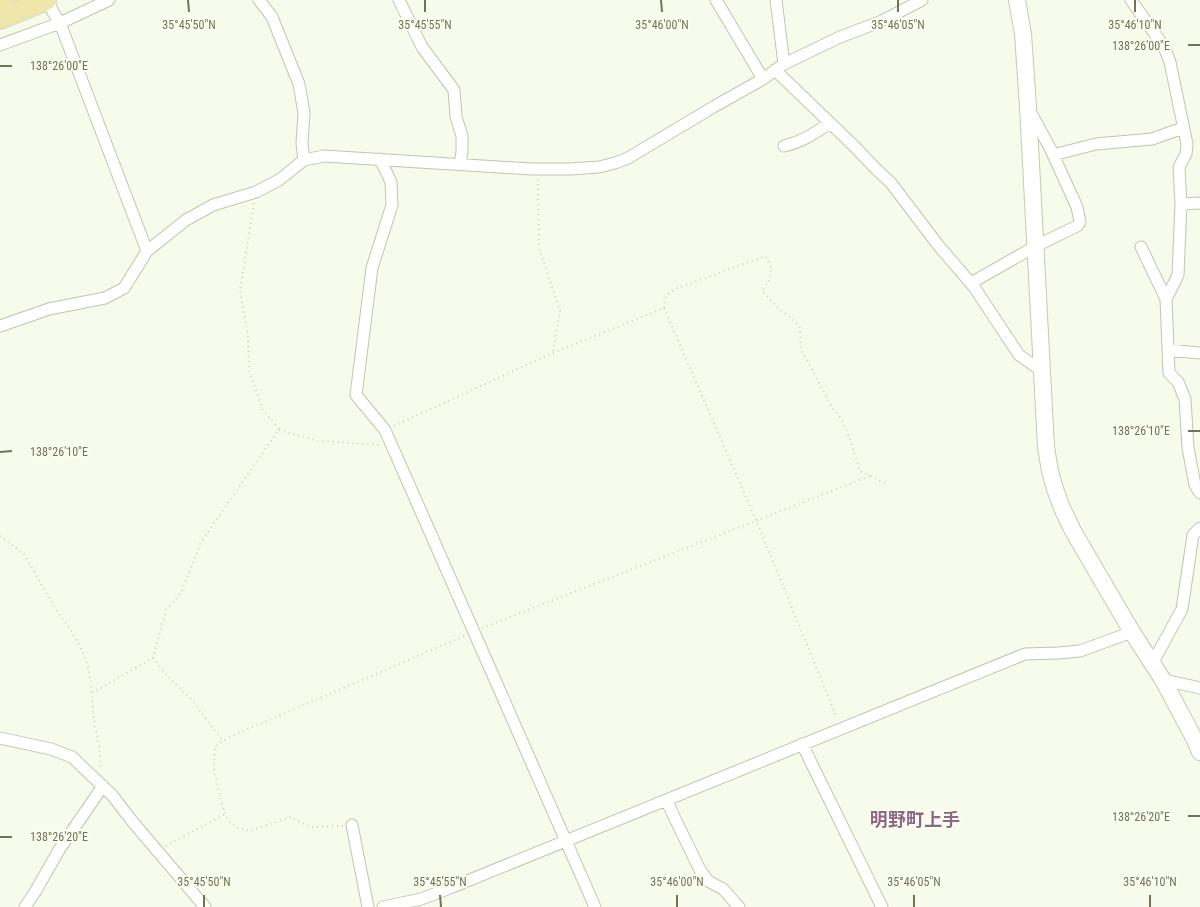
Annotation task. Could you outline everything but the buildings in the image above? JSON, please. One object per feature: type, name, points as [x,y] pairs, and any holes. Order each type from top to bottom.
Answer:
[{"type":"highway","points":[[0,2],[4,0]]},
{"type":"highway","points":[[0,19],[49,4]]},
{"type":"street","points":[[0,45],[60,23],[109,0]]},
{"type":"street","points":[[259,0],[272,17],[299,84],[304,113],[302,143],[304,160]]},
{"type":"street","points":[[399,0],[422,47],[454,90],[456,117],[462,136],[460,164]]},
{"type":"street","points":[[716,0],[763,79]]},
{"type":"street","points":[[776,0],[779,67],[830,123],[891,182],[938,245],[971,283],[1020,356],[1042,371]]},
{"type":"street","points":[[0,326],[49,309],[105,298],[124,288],[146,251],[186,220],[213,205],[256,192],[279,180],[304,160],[324,156],[538,169],[570,169],[615,163],[628,158],[763,79],[779,67],[840,37],[882,21],[922,0]]},
{"type":"street","points":[[1017,0],[1023,34],[1046,447],[1050,471],[1062,508],[1073,531],[1132,632],[1163,680],[1200,752]]},
{"type":"street","points":[[1131,0],[1164,47],[1170,62],[1187,144],[1186,154],[1179,167],[1181,204],[1178,275],[1166,299]]},
{"type":"street","points":[[49,4],[60,23],[146,251]]},
{"type":"street","points":[[971,283],[1036,246],[1077,226],[1080,222],[1077,207],[1028,107]]},
{"type":"street","points":[[784,146],[795,144],[808,138],[830,123]]},
{"type":"street","points":[[1053,155],[1096,144],[1152,138],[1183,128]]},
{"type":"street","points":[[380,159],[391,182],[392,205],[372,268],[356,395],[385,430],[595,907]]},
{"type":"street","points":[[1181,204],[1200,203]]},
{"type":"street","points":[[1141,247],[1166,299],[1169,373],[1178,382],[1185,399],[1188,448],[1195,485],[1200,493]]},
{"type":"street","points":[[1168,350],[1200,353]]},
{"type":"street","points":[[1188,448],[1200,448]]},
{"type":"street","points":[[1152,664],[1182,608],[1193,535],[1200,528]]},
{"type":"street","points":[[383,907],[420,899],[450,888],[1025,654],[1080,651],[1132,632]]},
{"type":"street","points":[[1163,680],[1200,688]]},
{"type":"street","points":[[0,738],[51,749],[72,757],[112,795],[205,907]]},
{"type":"street","points":[[802,744],[882,907]]},
{"type":"street","points":[[25,907],[58,850],[103,786]]},
{"type":"street","points":[[666,800],[700,870],[708,880],[722,889],[739,907]]},
{"type":"street","points":[[352,825],[368,907]]},
{"type":"path","points":[[538,169],[539,248],[560,311],[552,353]]},
{"type":"path","points":[[256,192],[240,292],[248,336],[250,371],[263,410],[279,430],[319,441],[392,446]]},
{"type":"path","points":[[841,728],[756,520],[664,308],[664,299],[668,293],[765,256],[770,264],[772,273],[762,290],[800,328],[801,349],[832,407],[842,420],[860,471],[888,484]]},
{"type":"path","points":[[385,430],[552,353],[664,308]]},
{"type":"path","points":[[92,693],[153,658],[166,610],[181,593],[201,542],[279,430]]},
{"type":"path","points":[[0,536],[24,554],[82,650],[88,666],[103,786]]},
{"type":"path","points":[[153,658],[170,679],[192,700],[222,741]]},
{"type":"path","points":[[157,850],[225,814]]},
{"type":"district","name":"明野町上手","points":[[915,819]]}]
